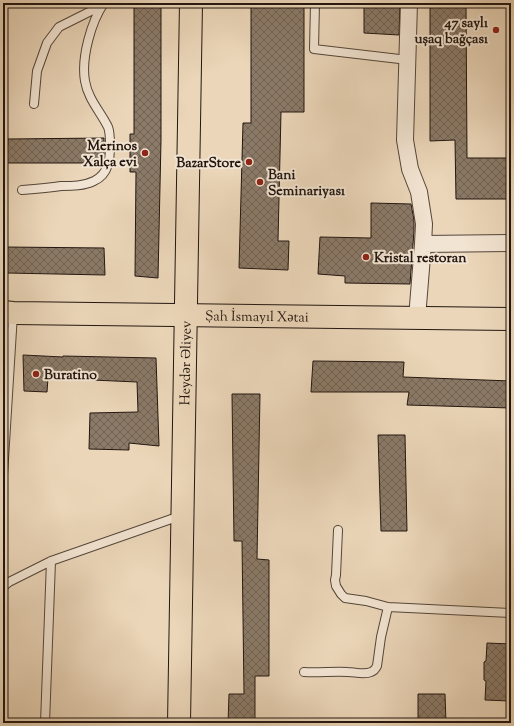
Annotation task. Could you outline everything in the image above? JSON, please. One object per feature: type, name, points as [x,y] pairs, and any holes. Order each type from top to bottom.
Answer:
[{"type":"main road","name":"Heydər Əliyev","points":[[179,723],[191,3]]},
{"type":"main road","name":"Şah İsmayıl Xətai","points":[[8,312],[511,319]]},
{"type":"street","points":[[409,3],[405,140],[410,169],[419,192],[424,224],[417,318]]},
{"type":"street","points":[[423,244],[511,243]]},
{"type":"lane","points":[[314,3],[314,49],[408,60]]},
{"type":"lane","points":[[34,104],[37,71],[47,43],[59,27],[104,4]]},
{"type":"lane","points":[[22,190],[84,184],[95,180],[102,175],[108,167],[110,158],[110,140],[108,128],[89,95],[85,81],[84,63],[89,37],[96,17],[104,4]]},
{"type":"lane","points":[[3,475],[8,312]]},
{"type":"lane","points":[[3,587],[9,582],[51,561],[183,516]]},
{"type":"lane","points":[[338,530],[335,580],[339,591],[346,598],[366,601],[388,607],[511,613]]},
{"type":"lane","points":[[46,723],[51,561]]},
{"type":"lane","points":[[304,672],[361,673],[374,670],[377,666],[381,636],[388,607]]},
{"type":"building","points":[[134,3],[161,3],[161,140],[158,278],[135,276],[136,172],[130,172],[130,134],[134,134]]},
{"type":"building","points":[[251,3],[304,3],[304,112],[281,112],[278,241],[289,241],[288,270],[239,268],[243,123],[251,123]]},
{"type":"building","points":[[364,3],[400,3],[399,35],[364,33]]},
{"type":"building","points":[[430,3],[466,3],[467,158],[511,158],[511,199],[456,199],[455,140],[430,141]]},
{"type":"building","points":[[104,138],[103,163],[6,163],[8,139]]},
{"type":"building","name":"Kristal restoran","points":[[371,203],[411,204],[414,220],[414,231],[410,284],[345,283],[345,276],[318,274],[320,237],[371,238]]},
{"type":"building","points":[[5,247],[104,248],[105,275],[7,273]]},
{"type":"building","points":[[23,355],[156,358],[159,446],[129,443],[129,450],[89,449],[90,413],[138,412],[137,382],[48,378],[47,392],[24,391]]},
{"type":"building","points":[[313,361],[404,362],[403,377],[511,381],[511,408],[407,405],[409,392],[311,392]]},
{"type":"building","points":[[232,394],[260,394],[257,559],[269,560],[269,676],[255,676],[255,723],[228,723],[229,694],[244,694],[242,541],[234,541]]},
{"type":"building","points":[[378,435],[405,435],[407,531],[381,531]]},
{"type":"building","points":[[487,643],[511,644],[510,701],[485,700],[486,681],[484,680],[484,662],[486,661]]},
{"type":"building","points":[[418,694],[445,694],[446,723],[418,723]]},
{"type":"place","name":"47 saylı uşaq bağçası","points":[[496,30]]},
{"type":"place","name":"Merinos Xalça evi","points":[[145,153]]},
{"type":"place","name":"BazarStore","points":[[249,162]]},
{"type":"place","name":"Bani Seminariyası","points":[[260,182]]},
{"type":"place","name":"Kristal restoran","points":[[366,257]]},
{"type":"place","name":"Buratino","points":[[36,374]]}]
